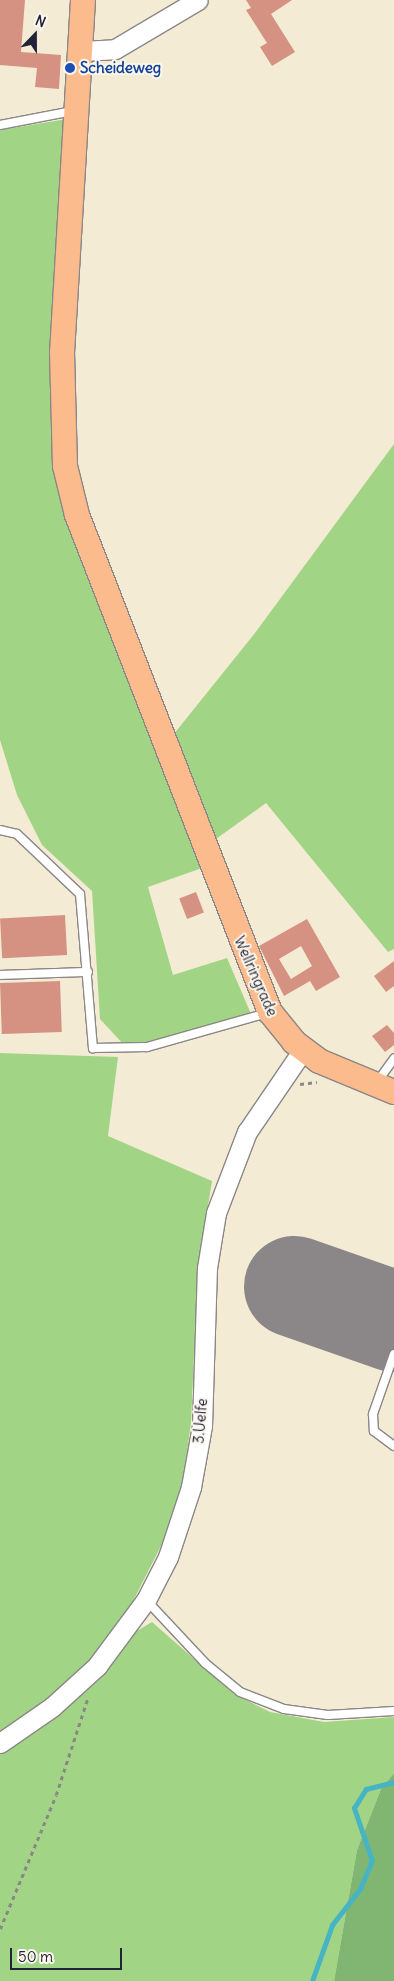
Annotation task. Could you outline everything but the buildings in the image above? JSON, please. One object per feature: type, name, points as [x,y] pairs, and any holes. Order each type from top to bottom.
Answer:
[{"type":"main road","name":"Wellringrade","points":[[83,0],[78,110],[62,352],[65,466],[97,574],[206,857],[270,1012],[303,1050],[334,1070],[384,1089]]},
{"type":"street","points":[[80,51],[115,49],[198,0]]},
{"type":"street","name":"3.Uelfe","points":[[0,1743],[78,1685],[146,1600],[179,1527],[192,1478],[202,1426],[208,1268],[216,1213],[247,1132],[303,1050]]},
{"type":"lane","points":[[0,125],[78,110]]},
{"type":"lane","points":[[0,830],[17,834],[80,894],[93,1048],[147,1047],[270,1012]]},
{"type":"lane","points":[[0,976],[88,972]]},
{"type":"lane","points":[[384,1089],[394,1059]]},
{"type":"lane","points":[[394,1354],[373,1414],[374,1431],[394,1446]]},
{"type":"lane","points":[[146,1600],[205,1664],[240,1692],[284,1709],[328,1714],[394,1710]]},
{"type":"path","points":[[0,1929],[88,1702],[88,1694],[78,1685]]},
{"type":"green space","points":[[67,119],[58,422],[205,867],[148,887],[173,975],[227,958],[251,1014],[146,1044],[125,1046],[100,1019],[92,891],[42,845],[17,795],[0,740],[0,130]]},
{"type":"green space","points":[[394,444],[394,949],[388,952],[266,803],[209,844],[169,740],[255,633]]},
{"type":"green space","points":[[0,1053],[118,1057],[108,1136],[212,1181],[198,1267],[191,1423],[183,1481],[166,1536],[125,1617],[89,1662],[47,1702],[0,1732]]},
{"type":"green space","points":[[152,1622],[234,1694],[270,1712],[324,1722],[394,1717],[394,1773],[381,1789],[357,1850],[334,1981],[0,1981],[0,1751],[102,1670],[135,1632]]},
{"type":"green space","points":[[394,1773],[394,1981],[334,1981],[357,1850],[381,1789]]},
{"type":"waterway","points":[[312,1981],[332,1925],[360,1889],[372,1861],[354,1808],[366,1789],[394,1782]]},
{"type":"runway","points":[[294,1286],[394,1321]]},
{"type":"place","name":"Scheideweg","points":[[70,68]]}]
